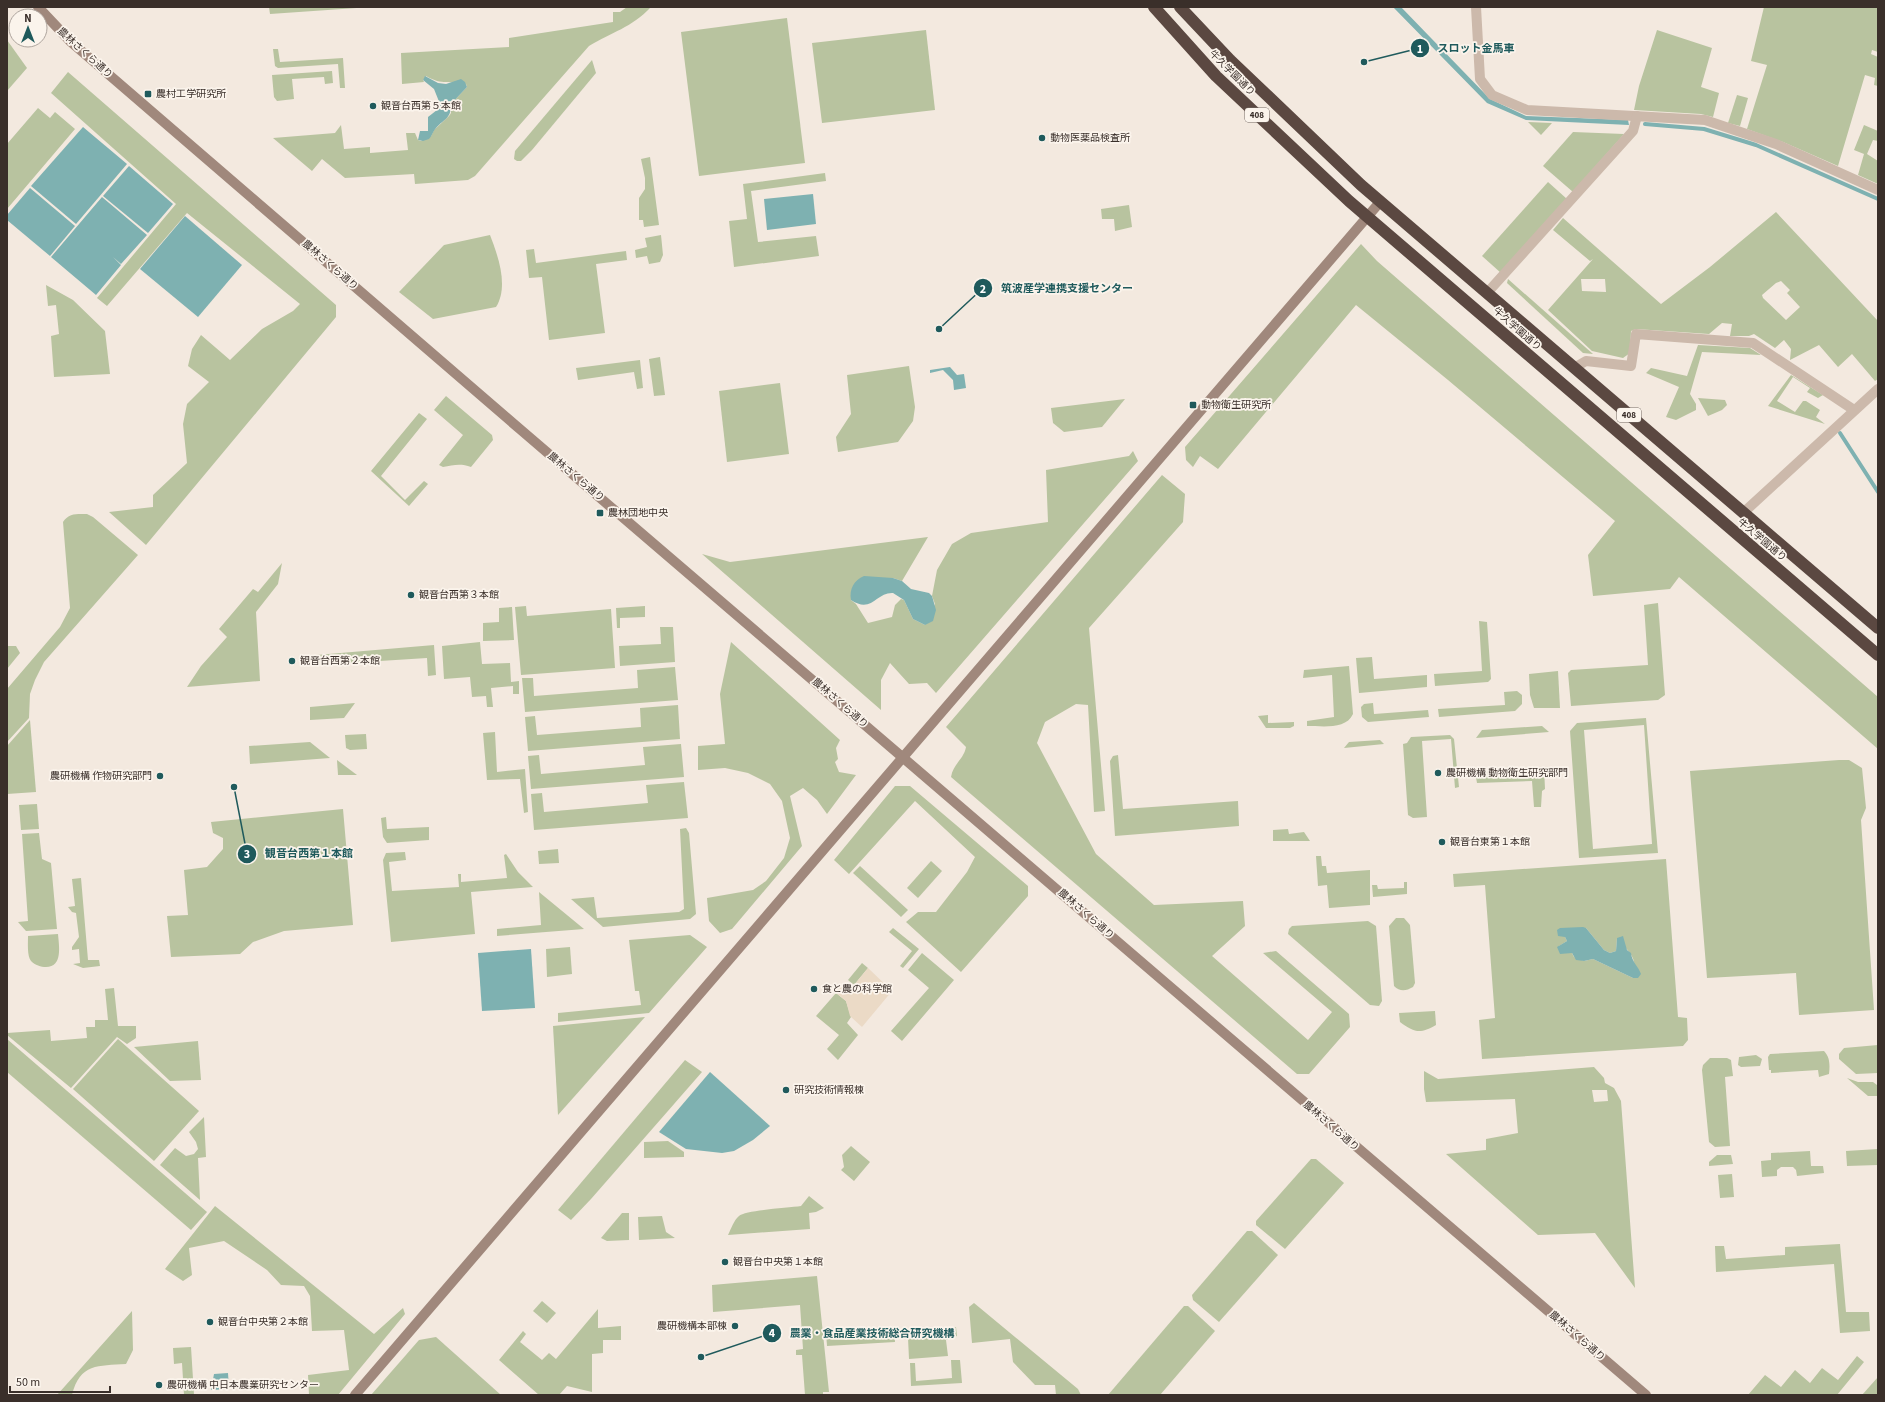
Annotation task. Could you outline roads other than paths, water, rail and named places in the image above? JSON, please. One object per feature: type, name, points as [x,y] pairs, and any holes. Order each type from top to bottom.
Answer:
[{"type":"highway","name":"牛久学園通り","points":[[1154,7],[1193,51],[1252,111],[1367,217],[1878,655]]},
{"type":"highway","name":"牛久学園通り","points":[[1180,7],[1230,60],[1380,202],[1878,628]]},
{"type":"street","name":"農林さくら通り","points":[[38,7],[71,42],[1646,1395]]},
{"type":"street","points":[[1476,7],[1480,79],[1492,95],[1527,110],[1705,120],[1776,144],[1878,190]]},
{"type":"street","points":[[1487,293],[1633,131],[1638,116]]},
{"type":"street","points":[[355,1395],[1380,202]]},
{"type":"street","points":[[1574,368],[1586,360],[1631,366],[1636,334],[1753,343],[1854,410]]},
{"type":"street","points":[[1743,513],[1878,389]]},
{"type":"water","points":[[1393,7],[1401,7],[1490,99],[1526,116],[1628,120],[1629,125],[1526,120],[1487,103]]},
{"type":"water","points":[[425,76],[438,83],[446,84],[461,79],[465,82],[467,87],[451,104],[449,116],[435,129],[429,139],[423,141],[418,140],[420,131],[428,131],[428,117],[437,110],[440,104],[434,89],[423,80]]},
{"type":"water","points":[[83,127],[127,164],[76,224],[31,186]]},
{"type":"water","points":[[129,166],[173,204],[148,233],[103,196]]},
{"type":"water","points":[[30,188],[75,226],[50,256],[7,220],[7,215]]},
{"type":"water","points":[[813,194],[816,224],[767,230],[764,199]]},
{"type":"water","points":[[102,197],[147,235],[121,264],[113,257],[121,265],[96,295],[51,257]]},
{"type":"water","points":[[185,216],[242,265],[198,317],[140,269]]},
{"type":"water","points":[[950,367],[957,375],[964,374],[966,388],[954,390],[953,380],[943,370],[930,373],[930,370]]},
{"type":"water","points":[[864,576],[893,578],[902,581],[911,589],[929,593],[932,596],[936,610],[933,621],[925,625],[913,619],[904,600],[893,593],[882,596],[869,604],[864,605],[858,604],[851,600],[853,585],[857,580]]},
{"type":"water","points":[[1560,928],[1586,928],[1604,950],[1610,953],[1616,951],[1617,938],[1623,936],[1627,950],[1631,953],[1641,974],[1638,978],[1633,978],[1593,959],[1584,961],[1576,960],[1572,953],[1560,954],[1557,947],[1567,941],[1565,937],[1558,936],[1557,930]]},
{"type":"water","points":[[531,949],[535,1008],[482,1011],[478,953]]},
{"type":"water","points":[[710,1072],[770,1126],[753,1140],[734,1151],[722,1153],[686,1149],[659,1132]]},
{"type":"water","points":[[228,1373],[229,1389],[211,1390],[214,1374]]},
{"type":"waterway","points":[[1645,124],[1704,129],[1756,145],[1878,199]]},
{"type":"waterway","points":[[1840,433],[1878,492]]},
{"type":"place","name":"スロット金馬車","points":[[1364,62]]},
{"type":"place","name":"農村工学研究所","points":[[148,94]]},
{"type":"place","name":"観音台西第５本館","points":[[373,106]]},
{"type":"place","name":"動物医薬品検査所","points":[[1042,138]]},
{"type":"place","name":"筑波産学連携支援センター","points":[[939,329]]},
{"type":"place","name":"動物衛生研究所","points":[[1193,405]]},
{"type":"place","name":"農林団地中央","points":[[600,513]]},
{"type":"place","name":"観音台西第３本館","points":[[411,595]]},
{"type":"place","name":"観音台西第２本館","points":[[292,661]]},
{"type":"place","name":"農研機構 動物衛生研究部門","points":[[1438,773]]},
{"type":"place","name":"農研機構 作物研究部門","points":[[160,776]]},
{"type":"place","name":"観音台西第１本館","points":[[234,787]]},
{"type":"place","name":"観音台東第１本館","points":[[1442,842]]},
{"type":"place","name":"食と農の科学館","points":[[814,989]]},
{"type":"place","name":"研究技術情報棟","points":[[786,1090]]},
{"type":"place","name":"観音台中央第１本館","points":[[725,1262]]},
{"type":"place","name":"観音台中央第２本館","points":[[210,1322]]},
{"type":"place","name":"農研機構本部棟","points":[[735,1326]]},
{"type":"place","name":"農業・食品産業技術総合研究機構","points":[[701,1357]]},
{"type":"place","name":"農研機構 中日本農業研究センター","points":[[159,1385]]}]
